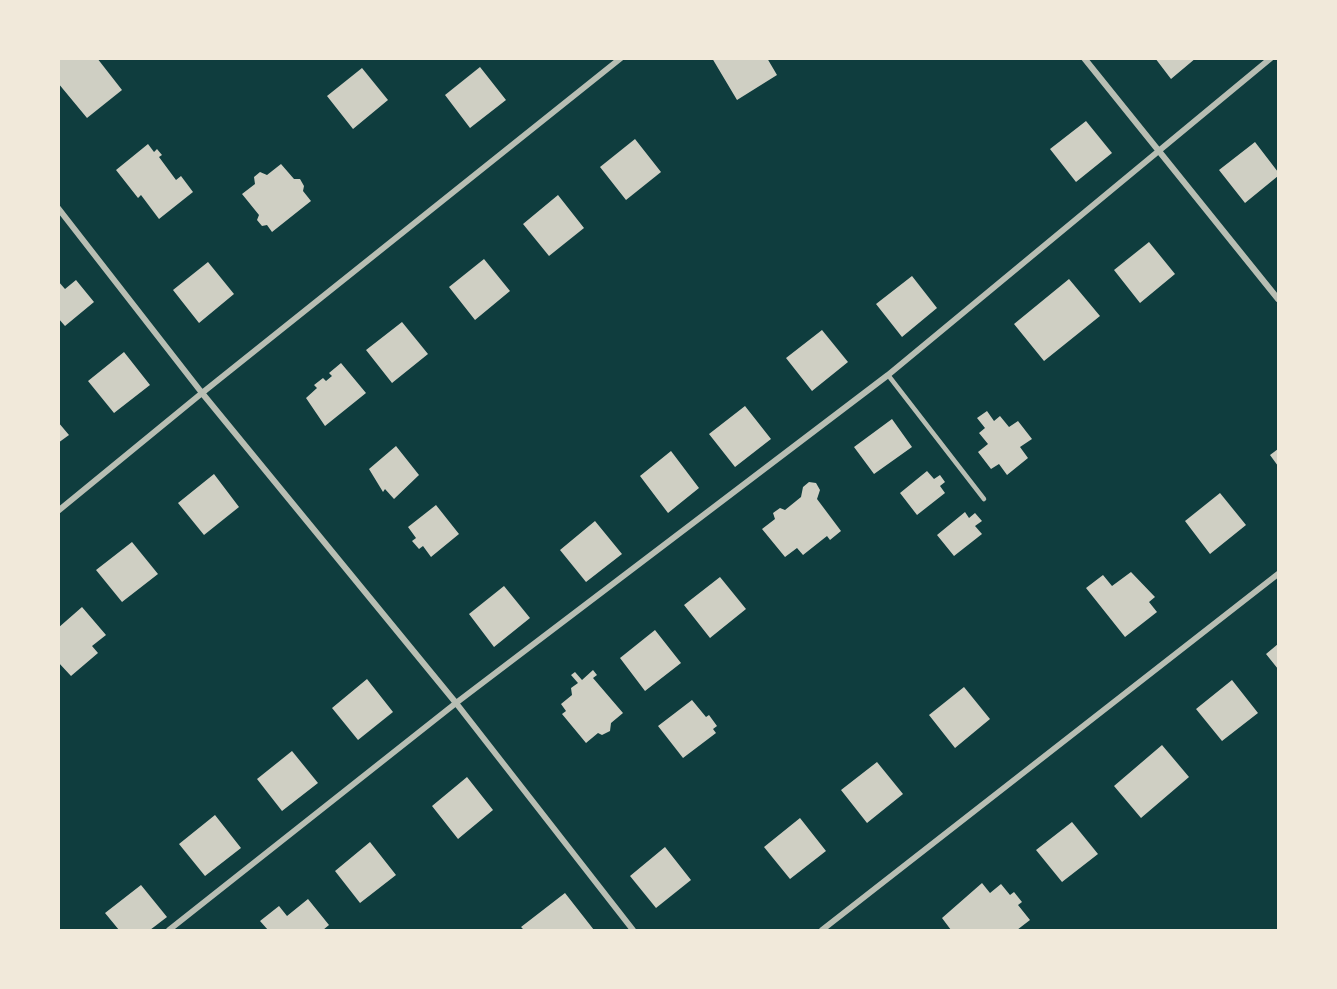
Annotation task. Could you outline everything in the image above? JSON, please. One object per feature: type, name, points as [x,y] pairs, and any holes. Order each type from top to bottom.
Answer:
[{"type":"street","points":[[58,511],[621,58]]},
{"type":"street","points":[[1084,58],[1278,299]]},
{"type":"street","points":[[169,930],[456,703],[888,375],[1270,58]]},
{"type":"street","points":[[58,208],[202,393],[456,703],[633,930]]},
{"type":"street","points":[[822,930],[1278,574]]},
{"type":"lane","points":[[888,375],[984,499]]},
{"type":"building","points":[[58,58],[97,58],[122,90],[87,118],[58,83]]},
{"type":"building","points":[[712,58],[767,58],[777,75],[737,100]]},
{"type":"building","points":[[1155,58],[1196,58],[1171,79]]},
{"type":"building","points":[[480,67],[506,100],[470,128],[445,95]]},
{"type":"building","points":[[362,68],[388,100],[353,129],[327,96]]},
{"type":"building","points":[[1086,121],[1112,153],[1076,182],[1050,149]]},
{"type":"building","points":[[635,139],[661,172],[626,200],[600,167]]},
{"type":"building","points":[[1255,142],[1278,172],[1278,176],[1245,203],[1219,170]]},
{"type":"building","points":[[148,144],[154,152],[157,149],[162,155],[159,157],[176,180],[181,176],[193,192],[159,219],[141,195],[138,198],[116,170]]},
{"type":"building","points":[[281,164],[294,179],[300,179],[304,186],[303,191],[311,201],[272,232],[267,225],[262,226],[257,220],[259,215],[242,194],[255,184],[254,177],[260,172],[267,175]]},
{"type":"building","points":[[558,195],[584,228],[549,256],[523,224]]},
{"type":"building","points":[[1149,242],[1175,274],[1140,303],[1114,270]]},
{"type":"building","points":[[484,259],[510,291],[475,320],[449,287]]},
{"type":"building","points":[[208,262],[234,294],[199,323],[173,290]]},
{"type":"building","points":[[912,276],[937,308],[902,337],[876,304]]},
{"type":"building","points":[[1069,279],[1100,316],[1044,361],[1014,324]]},
{"type":"building","points":[[76,280],[94,302],[65,326],[58,318],[58,281],[65,289]]},
{"type":"building","points":[[402,322],[428,354],[392,383],[366,350]]},
{"type":"building","points":[[822,330],[848,362],[812,391],[786,358]]},
{"type":"building","points":[[124,352],[150,385],[114,413],[88,381]]},
{"type":"building","points":[[341,363],[366,393],[325,426],[306,398],[317,388],[314,385],[323,378],[326,381],[332,376],[329,373]]},
{"type":"building","points":[[745,406],[771,439],[735,467],[709,434]]},
{"type":"building","points":[[987,411],[994,421],[1000,416],[1009,427],[1018,421],[1032,439],[1020,447],[1028,458],[1007,475],[999,464],[991,469],[978,452],[988,444],[979,433],[985,428],[977,418]]},
{"type":"building","points":[[892,419],[912,447],[874,474],[854,447]]},
{"type":"building","points":[[58,422],[69,435],[58,443]]},
{"type":"building","points":[[396,446],[419,475],[394,499],[385,489],[383,492],[369,469]]},
{"type":"building","points":[[1278,449],[1278,466],[1270,455]]},
{"type":"building","points":[[671,451],[699,488],[668,513],[640,476]]},
{"type":"building","points":[[927,471],[934,479],[940,475],[945,482],[940,486],[945,493],[917,515],[900,493]]},
{"type":"building","points":[[214,474],[239,507],[204,535],[178,503]]},
{"type":"building","points":[[809,482],[816,483],[820,490],[817,499],[841,531],[830,540],[827,536],[803,555],[797,548],[785,557],[762,529],[775,519],[773,513],[780,508],[785,510],[801,497],[803,487]]},
{"type":"building","points":[[1220,493],[1246,525],[1210,554],[1185,521]]},
{"type":"building","points":[[436,505],[459,534],[431,557],[423,546],[419,549],[412,541],[416,538],[408,527]]},
{"type":"building","points":[[965,512],[969,518],[975,513],[982,521],[975,526],[982,534],[954,556],[937,535]]},
{"type":"building","points":[[595,521],[622,554],[586,582],[560,550]]},
{"type":"building","points":[[132,542],[158,574],[122,602],[96,570]]},
{"type":"building","points":[[1131,572],[1155,597],[1149,602],[1157,612],[1125,637],[1086,588],[1103,575],[1112,586]]},
{"type":"building","points":[[720,577],[746,609],[710,638],[684,605]]},
{"type":"building","points":[[504,586],[530,618],[494,647],[469,614]]},
{"type":"building","points":[[82,607],[106,635],[92,646],[98,653],[71,676],[58,662],[58,628]]},
{"type":"building","points":[[655,630],[681,663],[645,691],[620,658]]},
{"type":"building","points":[[1278,644],[1278,669],[1266,654]]},
{"type":"building","points":[[593,670],[597,675],[593,678],[623,713],[611,723],[610,731],[602,735],[598,733],[586,743],[562,714],[566,711],[561,704],[572,695],[571,688],[578,683],[571,675],[575,672],[582,680]]},
{"type":"building","points":[[367,679],[393,712],[358,740],[332,708]]},
{"type":"building","points":[[1232,680],[1258,713],[1222,741],[1196,709]]},
{"type":"building","points":[[964,687],[990,719],[955,748],[929,715]]},
{"type":"building","points":[[692,700],[706,717],[709,715],[717,726],[713,729],[716,733],[683,758],[658,726]]},
{"type":"building","points":[[1162,745],[1189,777],[1141,818],[1114,786]]},
{"type":"building","points":[[292,751],[318,783],[282,811],[257,779]]},
{"type":"building","points":[[877,762],[903,794],[867,823],[841,790]]},
{"type":"building","points":[[467,777],[493,810],[458,839],[432,806]]},
{"type":"building","points":[[215,815],[241,848],[205,876],[179,844]]},
{"type":"building","points":[[800,818],[826,851],[790,879],[764,847]]},
{"type":"building","points":[[1072,822],[1098,854],[1062,882],[1036,850]]},
{"type":"building","points":[[370,842],[396,875],[360,903],[335,871]]},
{"type":"building","points":[[665,847],[691,880],[656,908],[630,876]]},
{"type":"building","points":[[982,883],[990,893],[1001,884],[1010,895],[1014,892],[1022,902],[1018,905],[1030,920],[1017,930],[951,930],[942,918]]},
{"type":"building","points":[[141,885],[167,917],[150,930],[119,930],[105,913]]},
{"type":"building","points":[[565,893],[594,930],[524,930],[521,927]]},
{"type":"building","points":[[308,899],[329,925],[323,930],[268,930],[260,921],[279,906],[287,916]]}]
